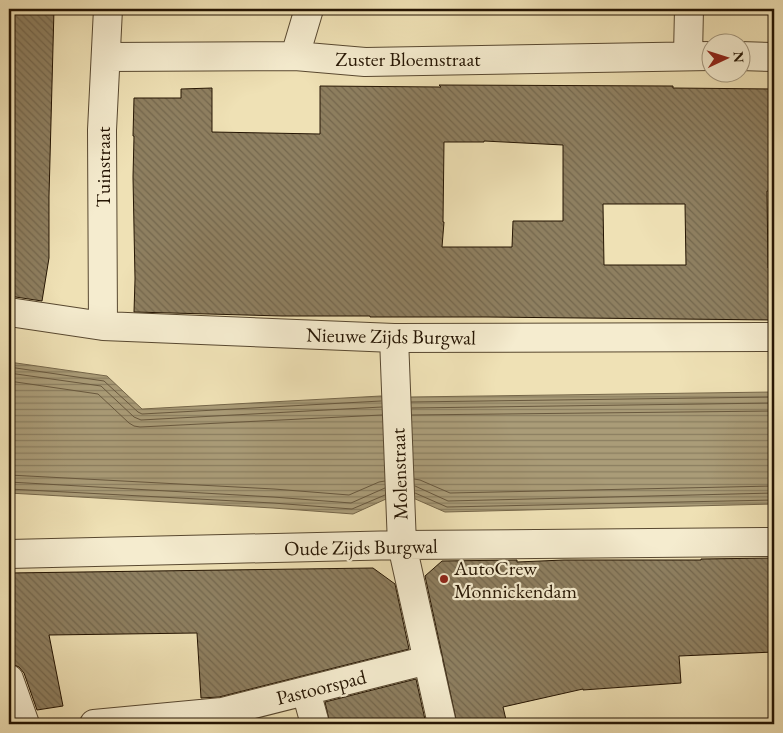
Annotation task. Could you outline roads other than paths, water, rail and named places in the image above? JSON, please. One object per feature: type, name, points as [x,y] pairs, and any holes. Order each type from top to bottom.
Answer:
[{"type":"street","name":"Tuinstraat","points":[[103,326],[102,130],[108,9]]},
{"type":"street","points":[[295,56],[309,9]]},
{"type":"street","points":[[690,9],[699,56]]},
{"type":"street","name":"Zuster Bloemstraat","points":[[106,57],[295,56],[365,62],[699,56]]},
{"type":"street","points":[[750,56],[774,56]]},
{"type":"street","name":"Nieuwe Zijds Burgwal","points":[[9,312],[103,326],[394,338],[774,338]]},
{"type":"street","name":"Molenstraat","points":[[394,338],[402,545],[442,724]]},
{"type":"street","name":"Oude Zijds Burgwal","points":[[9,554],[402,545],[774,542]]},
{"type":"street","name":"Pastoorspad","points":[[94,724],[222,712],[428,660]]},
{"type":"street","points":[[9,679],[25,724]]},
{"type":"street","points":[[306,691],[315,724]]},
{"type":"water","points":[[9,362],[107,376],[142,409],[381,396],[774,392],[774,504],[445,512],[413,498],[386,499],[353,514],[9,493]]},
{"type":"place","name":"AutoCrew Monnickendam","points":[[444,579]]}]
